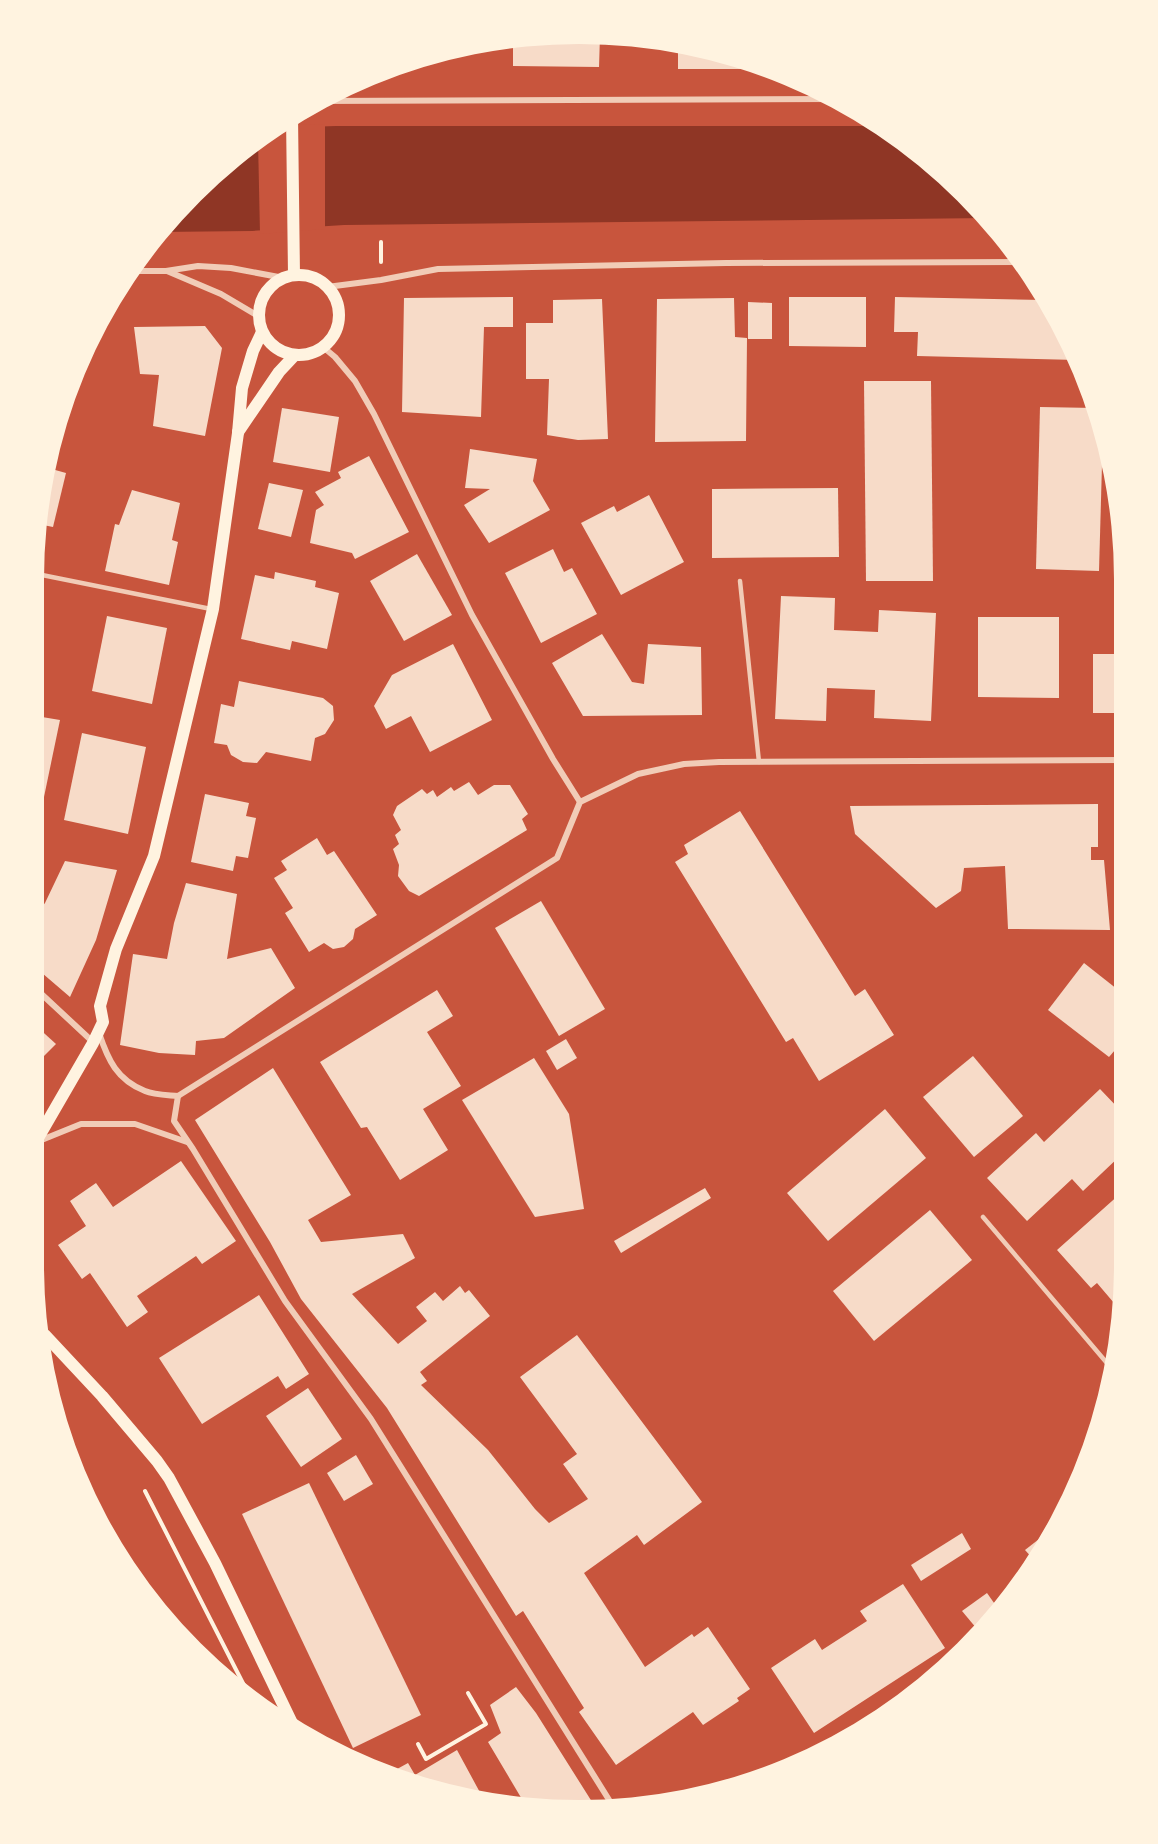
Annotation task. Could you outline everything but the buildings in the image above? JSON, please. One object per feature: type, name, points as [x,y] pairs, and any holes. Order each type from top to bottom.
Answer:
[{"type":"main road","points":[[289,276],[293,237],[292,127]]},
{"type":"main road","points":[[289,276],[311,277],[327,287],[333,294],[338,308],[338,321],[334,335],[323,347],[313,353],[294,356],[273,347],[262,332],[258,316],[263,296],[272,285],[289,276]]},
{"type":"main road","points":[[44,1128],[103,1022],[100,1006],[116,949],[155,850],[213,609],[238,433],[242,388],[253,351],[262,332]]},
{"type":"main road","points":[[238,433],[279,372],[294,356]]},
{"type":"main road","points":[[49,1339],[102,1396],[169,1478],[215,1563],[288,1714]]},
{"type":"street","points":[[338,101],[816,99]]},
{"type":"street","points":[[327,287],[438,269],[726,263],[1010,262]]},
{"type":"street","points":[[141,271],[166,271],[198,266],[289,276]]},
{"type":"street","points":[[166,271],[221,294],[258,316]]},
{"type":"street","points":[[323,347],[335,357],[355,381],[374,414],[472,615],[553,759],[580,802]]},
{"type":"street","points":[[44,995],[96,1037],[107,1058],[122,1077],[145,1091],[178,1096],[557,858],[580,802],[638,774],[684,764],[1114,760]]},
{"type":"street","points":[[178,1096],[174,1121],[285,1301],[371,1419],[609,1799]]},
{"type":"street","points":[[44,1140],[81,1124],[135,1124],[189,1143]]},
{"type":"lane","points":[[44,575],[213,609]]},
{"type":"lane","points":[[740,581],[759,762]]},
{"type":"lane","points":[[983,1217],[1105,1361]]},
{"type":"path","points":[[381,242],[381,263]]},
{"type":"path","points":[[145,1491],[242,1681]]},
{"type":"path","points":[[418,1744],[426,1759],[486,1724],[468,1693]]},
{"type":"shaded area","points":[[864,126],[932,176],[975,218],[344,225],[252,231],[171,232],[226,176],[291,127]]},
{"type":"pier","points":[[325,124],[325,229],[260,234],[258,150],[296,125]]}]
